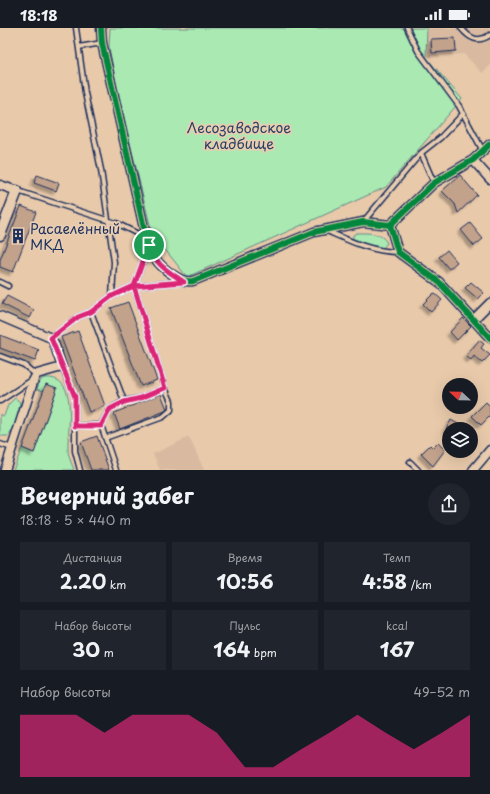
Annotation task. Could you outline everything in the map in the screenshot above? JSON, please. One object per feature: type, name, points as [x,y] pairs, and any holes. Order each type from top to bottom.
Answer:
[{"type":"street","points":[[101,28],[102,43],[148,241],[153,257],[160,266],[184,282],[193,281],[314,232],[363,222],[390,225]]},
{"type":"street","points":[[390,225],[434,183],[473,160],[490,144]]},
{"type":"street","points":[[473,160],[490,179]]},
{"type":"street","points":[[0,184],[17,191],[0,234]]},
{"type":"street","points":[[390,225],[398,252],[439,282],[490,338]]},
{"type":"street","points":[[473,320],[490,303]]},
{"type":"street","points":[[0,316],[51,338],[62,367],[35,377],[4,470]]},
{"type":"street","points":[[473,470],[490,450]]},
{"type":"lane","points":[[76,28],[85,93],[101,170],[114,262],[112,296]]},
{"type":"lane","points":[[407,28],[418,51],[463,114],[483,151]]},
{"type":"lane","points":[[461,28],[467,36],[477,40],[490,35]]},
{"type":"lane","points":[[79,47],[102,43]]},
{"type":"lane","points":[[363,222],[421,153],[440,138],[463,114]]},
{"type":"lane","points":[[421,153],[434,183]]},
{"type":"lane","points":[[17,191],[107,220],[148,241],[134,286],[165,388],[172,406],[168,413],[163,417],[105,438]]},
{"type":"lane","points":[[324,230],[354,243],[382,252],[398,252]]},
{"type":"lane","points":[[0,282],[8,286]]},
{"type":"lane","points":[[51,338],[78,317],[91,312],[112,296],[134,286],[184,282]]},
{"type":"lane","points":[[91,312],[124,402]]},
{"type":"lane","points":[[0,356],[24,365],[35,377],[0,401]]},
{"type":"lane","points":[[62,367],[75,397],[74,451],[80,470]]},
{"type":"lane","points":[[116,470],[101,426],[110,409],[124,402],[141,398],[165,388]]},
{"type":"lane","points":[[75,426],[101,426]]},
{"type":"lane","points":[[0,444],[12,448]]},
{"type":"lane","points":[[410,462],[418,470]]},
{"type":"shaded area","points":[[427,28],[490,28],[490,66],[482,73],[464,54],[426,57]]},
{"type":"shaded area","points":[[189,437],[204,470],[160,470],[153,454]]},
{"type":"green space","name":"Лесозаводское кладбище","points":[[110,28],[427,28],[426,57],[462,99],[386,187],[187,277],[152,233],[118,94],[109,47]]},
{"type":"green space","points":[[357,233],[370,233],[378,235],[385,239],[387,243],[381,250],[353,239],[353,235]]},
{"type":"green space","points":[[44,378],[55,379],[63,385],[67,393],[69,404],[68,452],[74,470],[13,470],[22,448],[34,453],[57,389],[46,384],[43,391],[37,389],[40,381]]},
{"type":"green space","points":[[15,398],[20,402],[15,425],[8,436],[0,436],[0,414],[4,416],[8,405]]},
{"type":"building","points":[[455,38],[456,51],[432,53],[431,39]]},
{"type":"building","points":[[37,175],[59,183],[56,191],[34,183]]},
{"type":"building","points":[[460,175],[477,195],[458,213],[455,204],[442,191]]},
{"type":"building","name":"Расаелённый МКД","points":[[21,206],[36,212],[13,272],[0,267],[0,260]]},
{"type":"building","points":[[470,223],[483,239],[474,246],[461,230]]},
{"type":"building","points":[[447,250],[457,262],[449,269],[439,257]]},
{"type":"building","points":[[471,282],[484,293],[478,299],[465,288]]},
{"type":"building","points":[[434,293],[442,300],[431,312],[423,304]]},
{"type":"building","points":[[7,296],[34,310],[30,318],[2,304]]},
{"type":"building","points":[[128,302],[157,380],[141,386],[111,308]]},
{"type":"building","points":[[463,318],[471,326],[457,340],[450,332]]},
{"type":"building","points":[[78,331],[105,406],[89,412],[61,337]]},
{"type":"building","points":[[0,335],[39,350],[35,361],[0,348]]},
{"type":"building","points":[[479,340],[484,344],[481,348],[490,355],[482,363],[474,356],[471,360],[466,356]]},
{"type":"building","points":[[46,384],[57,388],[34,453],[22,448]]},
{"type":"building","points":[[161,394],[167,409],[165,411],[120,429],[114,413]]},
{"type":"building","points":[[486,402],[490,406],[490,416],[481,425],[472,416],[474,414],[478,414],[478,410]]},
{"type":"building","points":[[97,436],[109,470],[91,470],[81,442]]},
{"type":"building","points":[[438,443],[442,447],[442,454],[433,466],[421,454],[430,445],[433,448]]},
{"type":"cycle path","points":[[101,28],[102,43],[144,228],[156,260],[173,275],[183,280],[193,281],[314,232],[363,222],[390,225]]},
{"type":"cycle path","points":[[490,144],[473,160],[434,183],[390,225],[398,252],[439,282],[490,338]]},
{"type":"place","name":"Расаелённый МКД","points":[[18,236]]},
{"type":"route","points":[[149,245],[134,286],[112,296],[91,312],[78,317],[51,338],[75,397],[75,426],[101,426],[110,409],[124,402],[141,398],[165,388],[134,286],[184,282],[160,266],[153,257],[149,245]]}]
